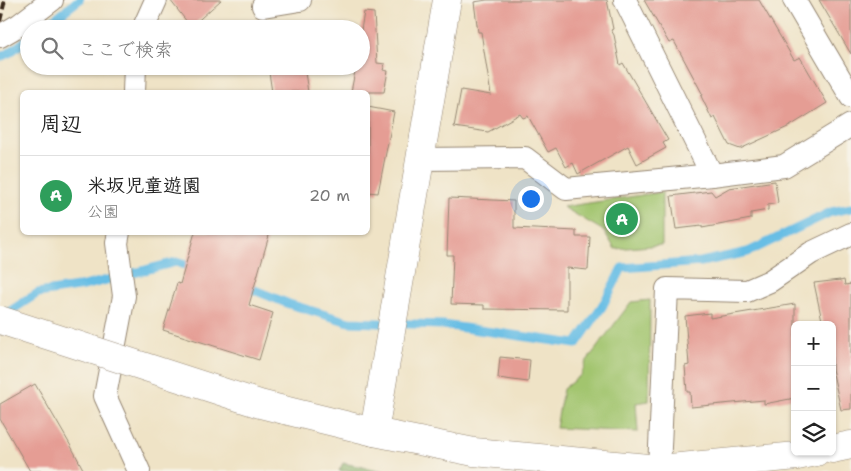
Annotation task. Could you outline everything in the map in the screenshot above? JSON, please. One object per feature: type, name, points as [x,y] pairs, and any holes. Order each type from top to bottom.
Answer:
[{"type":"street","points":[[26,20],[52,0]]},
{"type":"street","points":[[147,20],[156,0]]},
{"type":"street","points":[[263,6],[300,0]]},
{"type":"street","points":[[374,432],[447,0]]},
{"type":"street","points":[[625,0],[712,175]]},
{"type":"street","points":[[794,0],[851,97]]},
{"type":"street","points":[[0,36],[20,24]]},
{"type":"street","points":[[134,90],[135,75]]},
{"type":"street","points":[[420,159],[525,158],[566,189],[784,166],[851,125]]},
{"type":"street","points":[[659,469],[667,289],[746,291],[770,281],[811,253],[851,234]]},
{"type":"street","points":[[118,235],[117,243],[124,296],[104,396],[139,471]]},
{"type":"street","points":[[0,320],[260,404],[374,432],[539,465],[659,469],[797,456]]},
{"type":"street","points":[[836,448],[851,445]]},
{"type":"green space","points":[[662,192],[662,245],[615,249],[604,231],[563,207]]},
{"type":"green space","points":[[650,300],[649,401],[636,403],[638,432],[556,428],[563,389],[581,375],[586,362],[631,302]]},
{"type":"green space","points":[[343,463],[384,471],[339,471]]},
{"type":"building","points":[[170,0],[221,0],[199,20],[186,20]]},
{"type":"building","points":[[487,0],[607,0],[613,29],[611,30],[614,35],[620,65],[623,63],[668,140],[663,143],[666,148],[637,164],[628,146],[578,174],[573,163],[566,167],[556,148],[548,152],[528,116],[523,118],[520,114],[488,132],[454,127],[461,90],[491,95],[474,2]]},
{"type":"building","points":[[644,0],[759,0],[794,60],[800,57],[827,103],[790,126],[740,149],[729,145],[715,117],[712,119],[701,96],[703,95],[674,41],[669,43]]},
{"type":"building","points":[[819,0],[851,0],[851,54]]},
{"type":"building","points":[[364,12],[374,13],[377,63],[385,64],[383,70],[388,71],[384,92],[351,90],[354,75],[370,75],[370,20],[363,20]]},
{"type":"building","points":[[269,75],[305,75],[308,90],[272,90]]},
{"type":"building","points":[[370,107],[394,112],[378,193],[370,192]]},
{"type":"building","points":[[775,181],[778,203],[768,205],[768,210],[751,213],[751,219],[702,228],[702,226],[676,229],[671,196],[711,191],[715,196],[729,188]]},
{"type":"building","points":[[449,198],[514,201],[514,228],[576,231],[576,237],[590,237],[588,270],[567,268],[567,310],[484,309],[484,305],[451,304],[453,255],[447,255]]},
{"type":"building","points":[[194,235],[269,235],[249,305],[273,313],[259,360],[163,330],[177,283],[180,284]]},
{"type":"building","points":[[844,280],[845,285],[851,284],[851,409],[841,410],[836,387],[836,321],[822,321],[814,283]]},
{"type":"building","points":[[795,304],[795,321],[791,321],[791,399],[764,404],[764,400],[691,407],[690,392],[687,392],[685,366],[689,365],[685,316],[710,313],[710,318]]},
{"type":"building","points":[[500,357],[530,360],[528,382],[498,378]]},
{"type":"building","points":[[35,384],[84,471],[30,471],[0,419],[0,404]]},
{"type":"waterway","points":[[53,20],[79,0]]},
{"type":"waterway","points":[[0,57],[20,45]]},
{"type":"waterway","points":[[242,285],[289,304],[349,322],[443,325],[576,344],[602,307],[622,268],[701,262],[748,252],[831,212],[851,208]]},
{"type":"waterway","points":[[4,315],[38,293],[84,286],[176,262],[195,268]]},
{"type":"railway","points":[[0,21],[5,0]]},
{"type":"place","name":"米坂児童遊園","points":[[622,219]]}]
